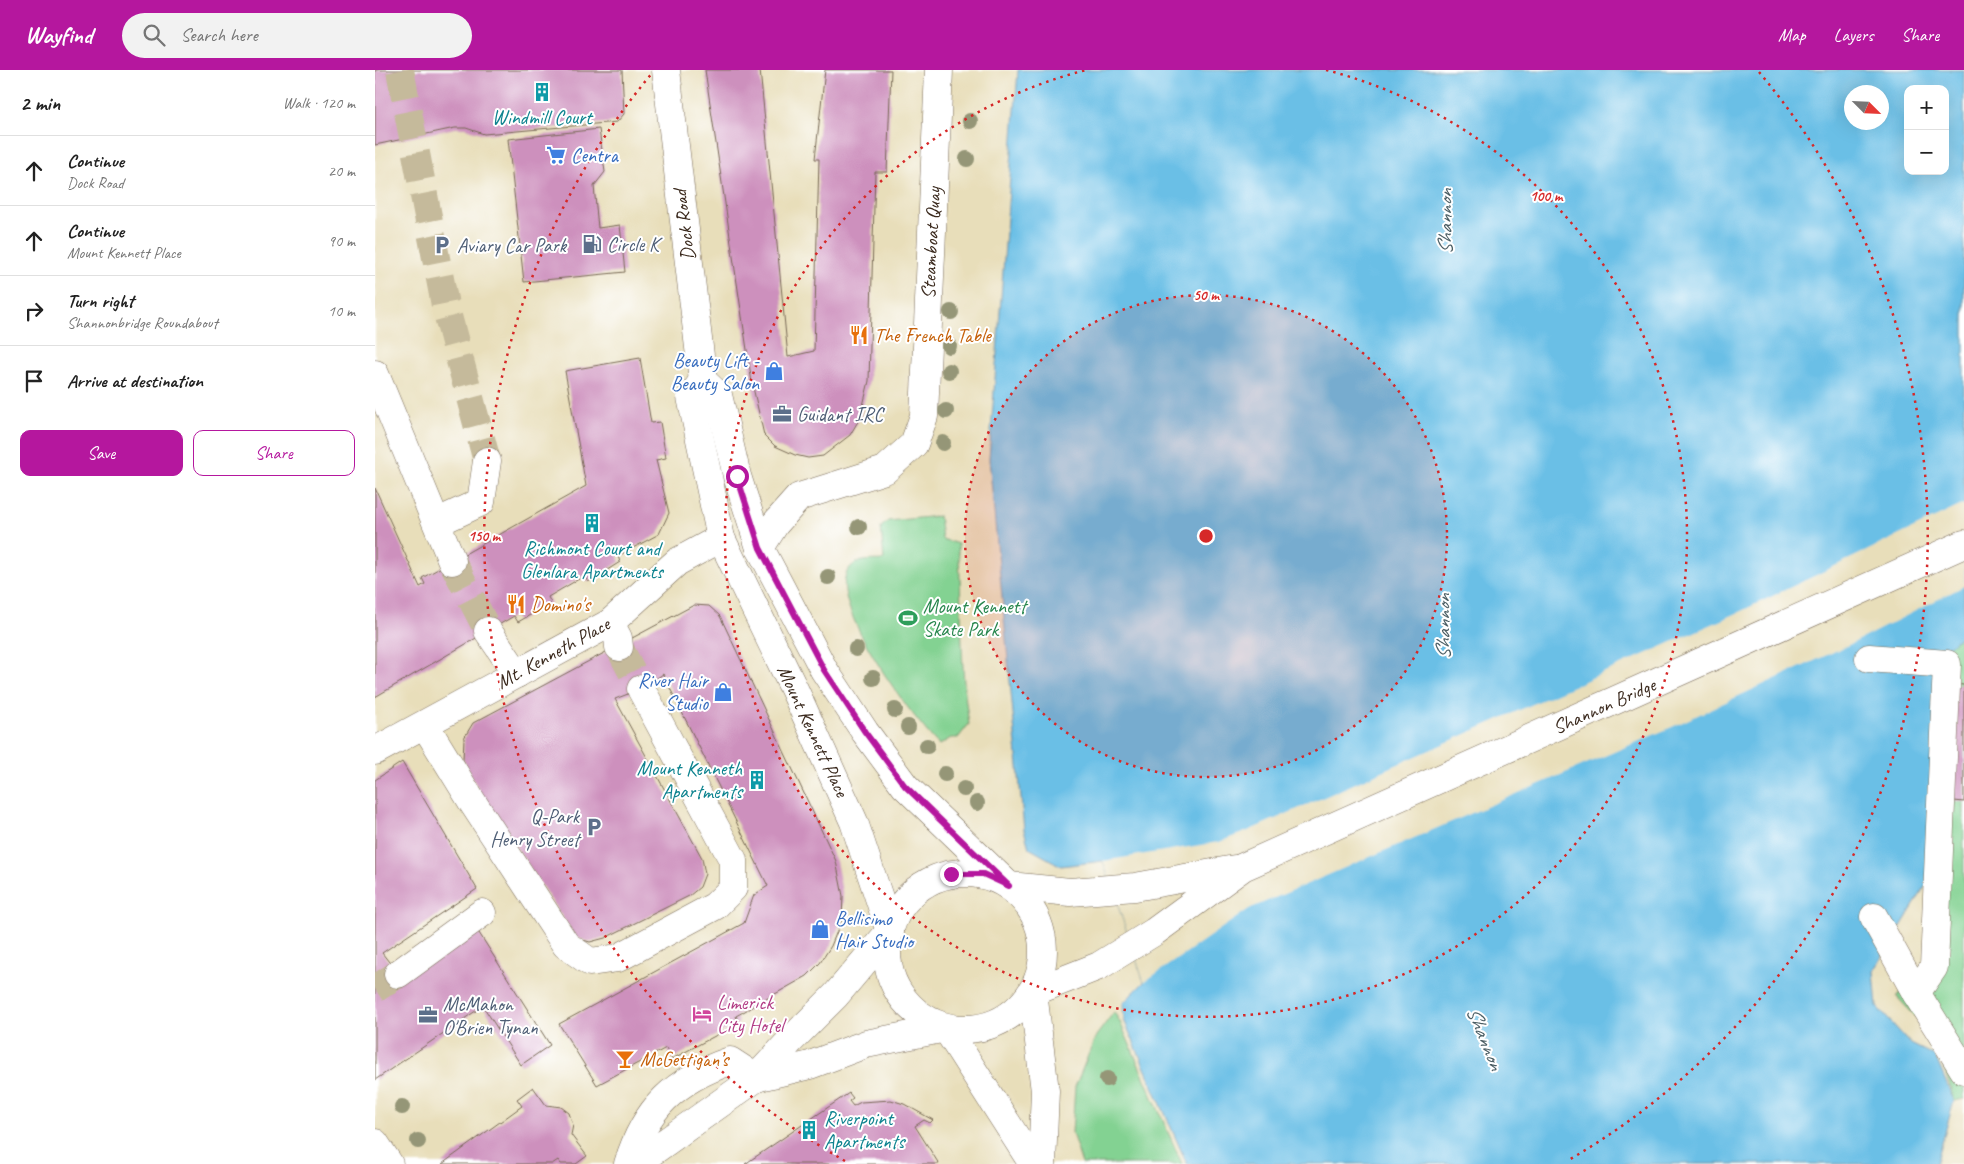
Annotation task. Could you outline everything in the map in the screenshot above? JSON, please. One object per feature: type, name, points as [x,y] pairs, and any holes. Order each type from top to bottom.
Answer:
[{"type":"main road","name":"Dock Road","points":[[666,70],[703,380]]},
{"type":"main road","name":"Steamboat Quay","points":[[760,548],[775,524],[799,498],[885,470],[914,444],[924,416],[939,70]]},
{"type":"main road","points":[[375,374],[438,522],[452,561]]},
{"type":"main road","points":[[721,538],[691,397],[703,380],[719,395],[737,476],[760,548]]},
{"type":"main road","points":[[438,522],[481,502],[487,461]]},
{"type":"main road","name":"Mt. Kenneth Place","points":[[375,752],[517,674],[614,635],[677,562],[721,538]]},
{"type":"main road","name":"Mount Kennett Place","points":[[721,538],[795,691],[854,822],[890,931]]},
{"type":"main road","name":"Shannon Bridge","points":[[1243,867],[1964,544]]},
{"type":"main road","name":"Mount Kennett Place","points":[[760,548],[824,670],[865,732],[905,786],[1009,886]]},
{"type":"main road","points":[[488,631],[517,674]]},
{"type":"main road","points":[[1869,658],[1947,664],[1934,967],[1916,993]]},
{"type":"main road","points":[[425,725],[477,800],[566,945],[590,962],[618,958],[715,906],[733,888],[733,860],[641,689]]},
{"type":"main road","points":[[1009,886],[1070,892],[1135,887],[1243,867]]},
{"type":"main road","points":[[1033,992],[1099,966],[1154,932],[1243,867]]},
{"type":"main road","points":[[628,1164],[636,1138],[661,1100],[704,1070],[730,1061],[756,1078],[810,1065],[866,1044],[946,1028],[966,1030],[995,1025],[1021,1006],[1033,992],[1042,966],[1043,947],[1041,929],[1027,903],[1009,886],[983,874],[964,873],[938,878],[920,887],[905,901],[890,931],[836,995],[756,1078],[635,1164]]},
{"type":"main road","points":[[398,974],[482,913]]},
{"type":"main road","points":[[1874,917],[1916,993],[1964,1070]]},
{"type":"main road","points":[[890,931],[887,947],[889,968],[894,984],[914,1010],[925,1018],[946,1028],[1033,1164]]},
{"type":"main road","points":[[1033,992],[1045,1091],[1042,1164]]},
{"type":"green space","name":"Mount Kennett Skate Park","points":[[939,516],[942,539],[958,544],[962,657],[969,724],[958,738],[951,738],[939,745],[911,712],[875,660],[849,606],[844,584],[852,565],[865,561],[884,560],[881,527],[888,521]]},
{"type":"green space","points":[[1964,633],[1964,1099],[1954,1101],[1936,1038],[1897,997],[1927,961],[1940,655]]},
{"type":"green space","points":[[1114,1012],[1182,1164],[1082,1164],[1072,1133],[1075,1087],[1096,1036]]},
{"type":"water","name":"Shannon","points":[[1018,70],[1964,70],[1964,633],[1940,655],[1928,882],[1874,971],[1877,1007],[1911,1044],[1935,1056],[1954,1101],[1936,1164],[1187,1164],[1124,1020],[1123,1003],[1144,982],[1103,861],[1061,866],[1029,848],[1024,830],[989,459]]},
{"type":"pier","points":[[1964,504],[1964,586],[1855,642],[1672,727],[1249,909],[1144,982],[1103,861],[1219,842],[1248,831],[1735,614]]},
{"type":"building","name":"Windmill Court","points":[[375,70],[622,70],[624,114],[617,122],[484,134],[466,128],[455,128],[375,145]]},
{"type":"building","points":[[705,70],[760,70],[788,357],[814,351],[819,159],[815,159],[825,70],[891,70],[887,172],[875,172],[869,381],[860,418],[850,435],[823,456],[808,458],[795,455],[775,446],[764,435],[752,383]]},
{"type":"building","points":[[599,129],[605,172],[594,186],[598,228],[620,225],[625,272],[524,282],[508,139]]},
{"type":"building","name":"Richmont Court and Glenlara Apartments","points":[[640,358],[651,423],[660,422],[666,458],[656,460],[669,513],[659,534],[618,556],[620,562],[588,582],[584,576],[548,597],[551,603],[518,622],[514,616],[375,697],[375,488],[420,587],[425,584],[422,578],[586,486],[565,371]]},
{"type":"building","points":[[694,605],[709,606],[720,616],[836,861],[843,896],[842,919],[831,946],[820,963],[807,976],[736,1016],[739,1023],[672,1059],[666,1048],[597,1085],[559,1024],[744,923],[754,895],[768,886],[663,674],[641,689],[615,699],[702,858],[705,874],[700,887],[689,896],[605,938],[590,942],[576,938],[479,791],[463,760],[464,738],[473,723]]},
{"type":"building","points":[[1952,684],[1964,685],[1964,802],[1944,800]]},
{"type":"building","points":[[402,762],[477,889],[382,953],[400,976],[474,925],[550,1045],[521,1065],[483,1006],[375,1080],[375,780]]},
{"type":"building","points":[[533,1087],[546,1105],[561,1107],[569,1113],[573,1125],[571,1135],[587,1156],[576,1164],[561,1164],[558,1160],[552,1164],[442,1164],[522,1106],[517,1099]]},
{"type":"building","points":[[849,1093],[853,1098],[849,1101],[853,1106],[861,1102],[891,1100],[904,1104],[933,1120],[930,1123],[924,1120],[915,1126],[939,1164],[745,1164]]},
{"type":"tunnel","points":[[400,70],[445,305],[487,461]]},
{"type":"tunnel","points":[[452,561],[488,631]]},
{"type":"tunnel","points":[[619,647],[641,689]]},
{"type":"tunnel","points":[[375,989],[398,974]]},
{"type":"place","name":"Windmill Court","points":[[542,92]]},
{"type":"place","name":"Centra","points":[[556,155]]},
{"type":"place","name":"Circle K","points":[[592,244]]},
{"type":"place","name":"Aviary Car Park","points":[[442,245]]},
{"type":"place","name":"The French Table","points":[[859,335]]},
{"type":"place","name":"Beauty Lift - Beauty Salon","points":[[774,371]]},
{"type":"place","name":"Guidant IRC","points":[[782,414]]},
{"type":"place","name":"Richmont Court and Glenlara Apartments","points":[[592,523]]},
{"type":"place","name":"Domino's","points":[[516,604]]},
{"type":"place","name":"Mount Kennett Skate Park","points":[[908,618]]},
{"type":"place","name":"River Hair Studio","points":[[723,692]]},
{"type":"place","name":"Mount Kenneth Apartments","points":[[757,780]]},
{"type":"place","name":"Q-Park Henry Street","points":[[594,827]]},
{"type":"place","name":"Bellisimo Hair Studio","points":[[820,929]]},
{"type":"place","name":"Limerick City Hotel","points":[[702,1014]]},
{"type":"place","name":"McMahon O'Brien Tynan","points":[[428,1015]]},
{"type":"place","name":"McGettigan’s","points":[[625,1059]]},
{"type":"place","name":"Riverpoint Apartments","points":[[809,1130]]},
{"type":"route","points":[[737,476],[760,548],[824,670],[865,732],[905,786],[1009,886],[983,874],[951,874]]}]
